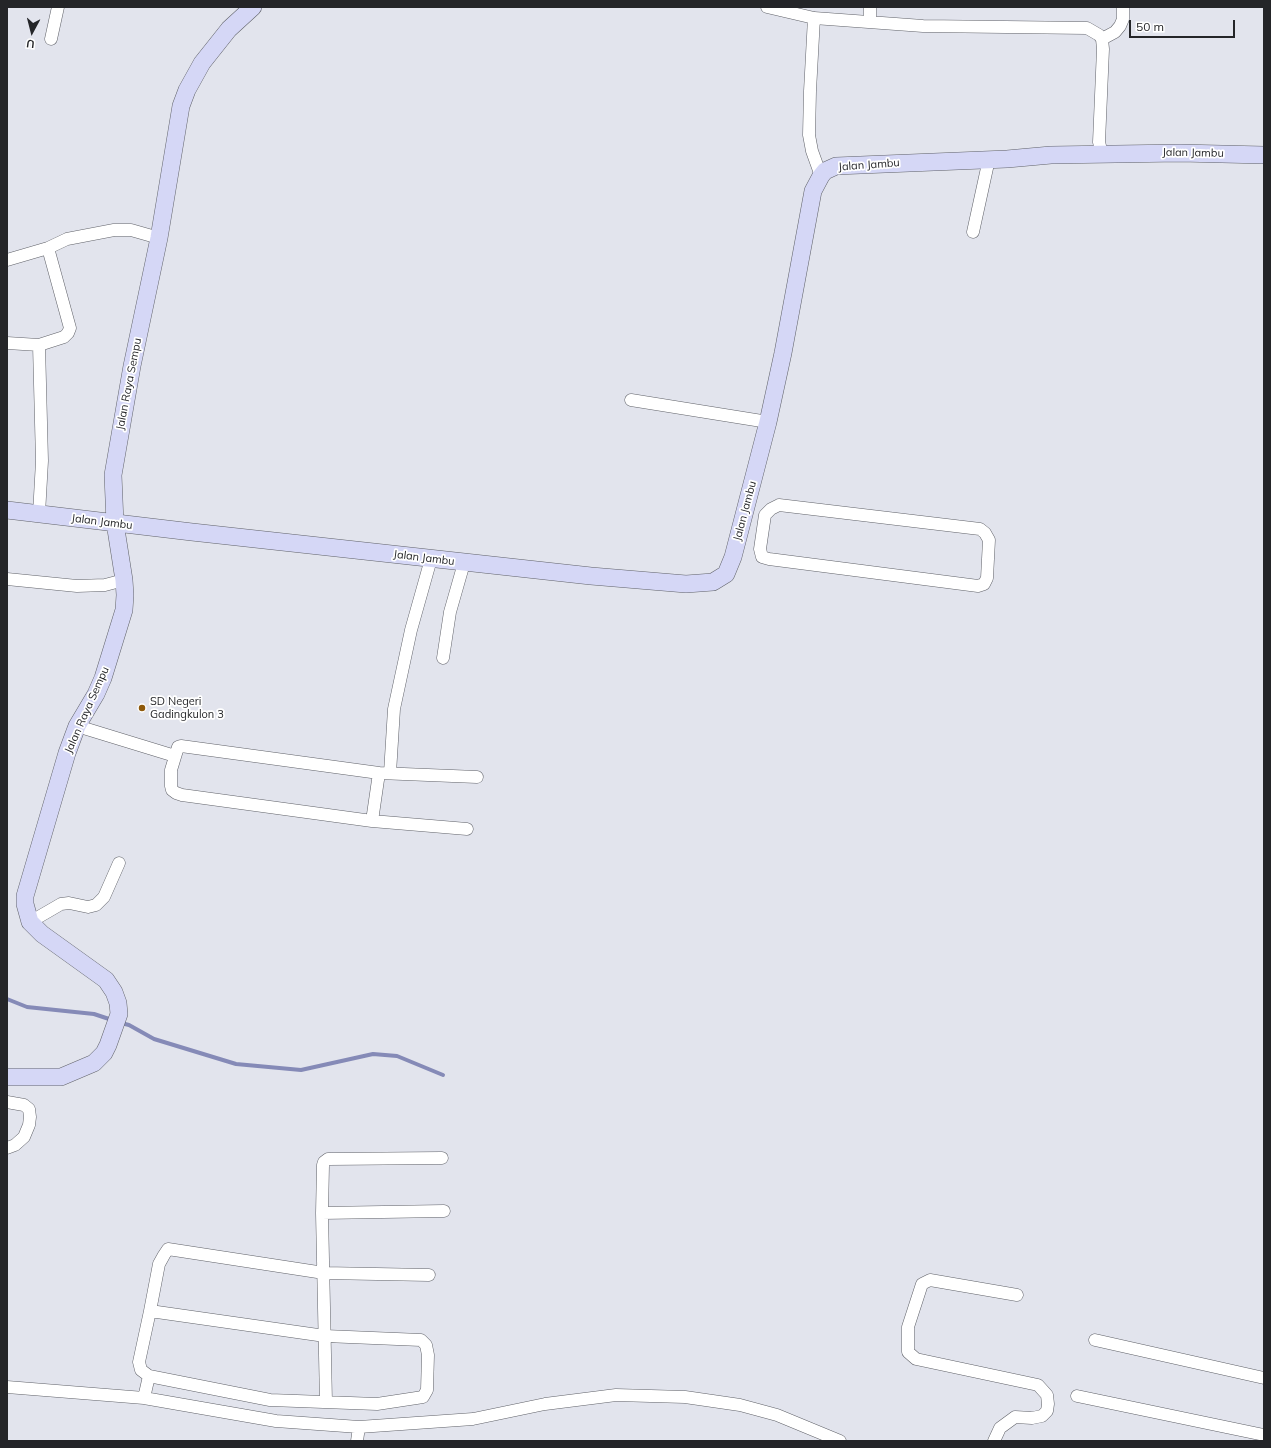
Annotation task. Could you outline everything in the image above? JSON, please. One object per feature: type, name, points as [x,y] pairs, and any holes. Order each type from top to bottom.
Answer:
[{"type":"street","points":[[51,39],[58,7]]},
{"type":"street","name":"Jalan Raya Sempu","points":[[30,922],[25,904],[25,896],[67,753],[77,726],[96,694],[115,642],[124,610],[126,595],[115,523],[113,475],[132,366],[159,238],[182,106],[186,90],[202,63],[229,29],[253,7]]},
{"type":"street","points":[[767,7],[814,18],[923,26],[1087,28],[1099,35],[1102,39],[1103,49],[1099,142],[1102,154]]},
{"type":"street","points":[[870,7],[870,22]]},
{"type":"street","points":[[1102,39],[1116,32],[1120,26],[1123,18],[1123,7]]},
{"type":"street","points":[[814,18],[809,135],[812,151],[821,176]]},
{"type":"street","name":"Jalan Jambu","points":[[7,510],[464,563],[644,581],[686,584],[713,582],[726,574],[733,557],[768,422],[795,288],[808,211],[813,191],[825,171],[836,166],[1051,155],[1180,153],[1264,155]]},
{"type":"street","points":[[972,232],[989,159]]},
{"type":"street","points":[[7,260],[48,248],[67,239],[114,230],[131,230],[159,238]]},
{"type":"street","points":[[7,343],[39,345],[64,337],[68,333],[70,328],[48,248]]},
{"type":"street","points":[[39,345],[42,461],[39,514]]},
{"type":"street","points":[[631,400],[768,422]]},
{"type":"street","points":[[779,505],[980,529],[985,532],[989,540],[987,578],[984,584],[978,586],[769,559],[762,557],[760,549],[765,515],[771,509],[779,505]]},
{"type":"street","points":[[745,512],[765,515]]},
{"type":"street","points":[[372,821],[384,773],[394,709],[411,630],[431,559]]},
{"type":"street","points":[[443,658],[450,612],[464,563]]},
{"type":"street","points":[[7,579],[77,586],[105,585],[124,580]]},
{"type":"street","points":[[77,726],[175,756]]},
{"type":"street","points":[[467,830],[372,821],[182,795],[172,790],[171,780],[175,756],[178,747],[189,746],[384,773],[477,777]]},
{"type":"street","points":[[7,1077],[61,1077],[94,1063],[104,1053],[117,1021],[118,1003],[114,992],[106,980],[42,934],[30,922],[61,904],[69,903],[88,907],[96,905],[104,897],[119,863]]},
{"type":"street","points":[[7,1102],[24,1104],[29,1109],[30,1117],[29,1125],[24,1137],[15,1145],[7,1148]]},
{"type":"street","points":[[326,1402],[322,1214],[323,1165],[326,1160],[442,1158]]},
{"type":"street","points":[[322,1214],[444,1211]]},
{"type":"street","points":[[150,1311],[325,1336],[421,1340],[426,1345],[428,1355],[427,1390],[423,1397],[377,1404],[270,1400],[149,1376],[141,1370],[139,1362],[159,1264],[168,1249],[324,1273],[429,1275]]},
{"type":"street","points":[[994,1441],[1000,1428],[1014,1417],[1032,1418],[1042,1416],[1047,1411],[1047,1395],[1038,1385],[916,1358],[908,1352],[908,1327],[922,1284],[930,1280],[1017,1295]]},
{"type":"street","points":[[1095,1340],[1264,1378]]},
{"type":"street","points":[[144,1398],[149,1376]]},
{"type":"street","points":[[7,1387],[144,1398],[276,1421],[359,1427],[473,1419],[544,1404],[616,1395],[685,1396],[740,1405],[769,1413],[840,1441]]},
{"type":"street","points":[[1077,1396],[1264,1435]]},
{"type":"street","points":[[357,1441],[359,1427]]},
{"type":"waterway","points":[[7,999],[27,1007],[94,1014],[112,1020]]},
{"type":"waterway","points":[[121,1023],[129,1025],[154,1039],[236,1064],[301,1070],[373,1054],[397,1056],[443,1075]]},
{"type":"place","name":"SD Negeri Gadingkulon 3","points":[[142,708]]}]
